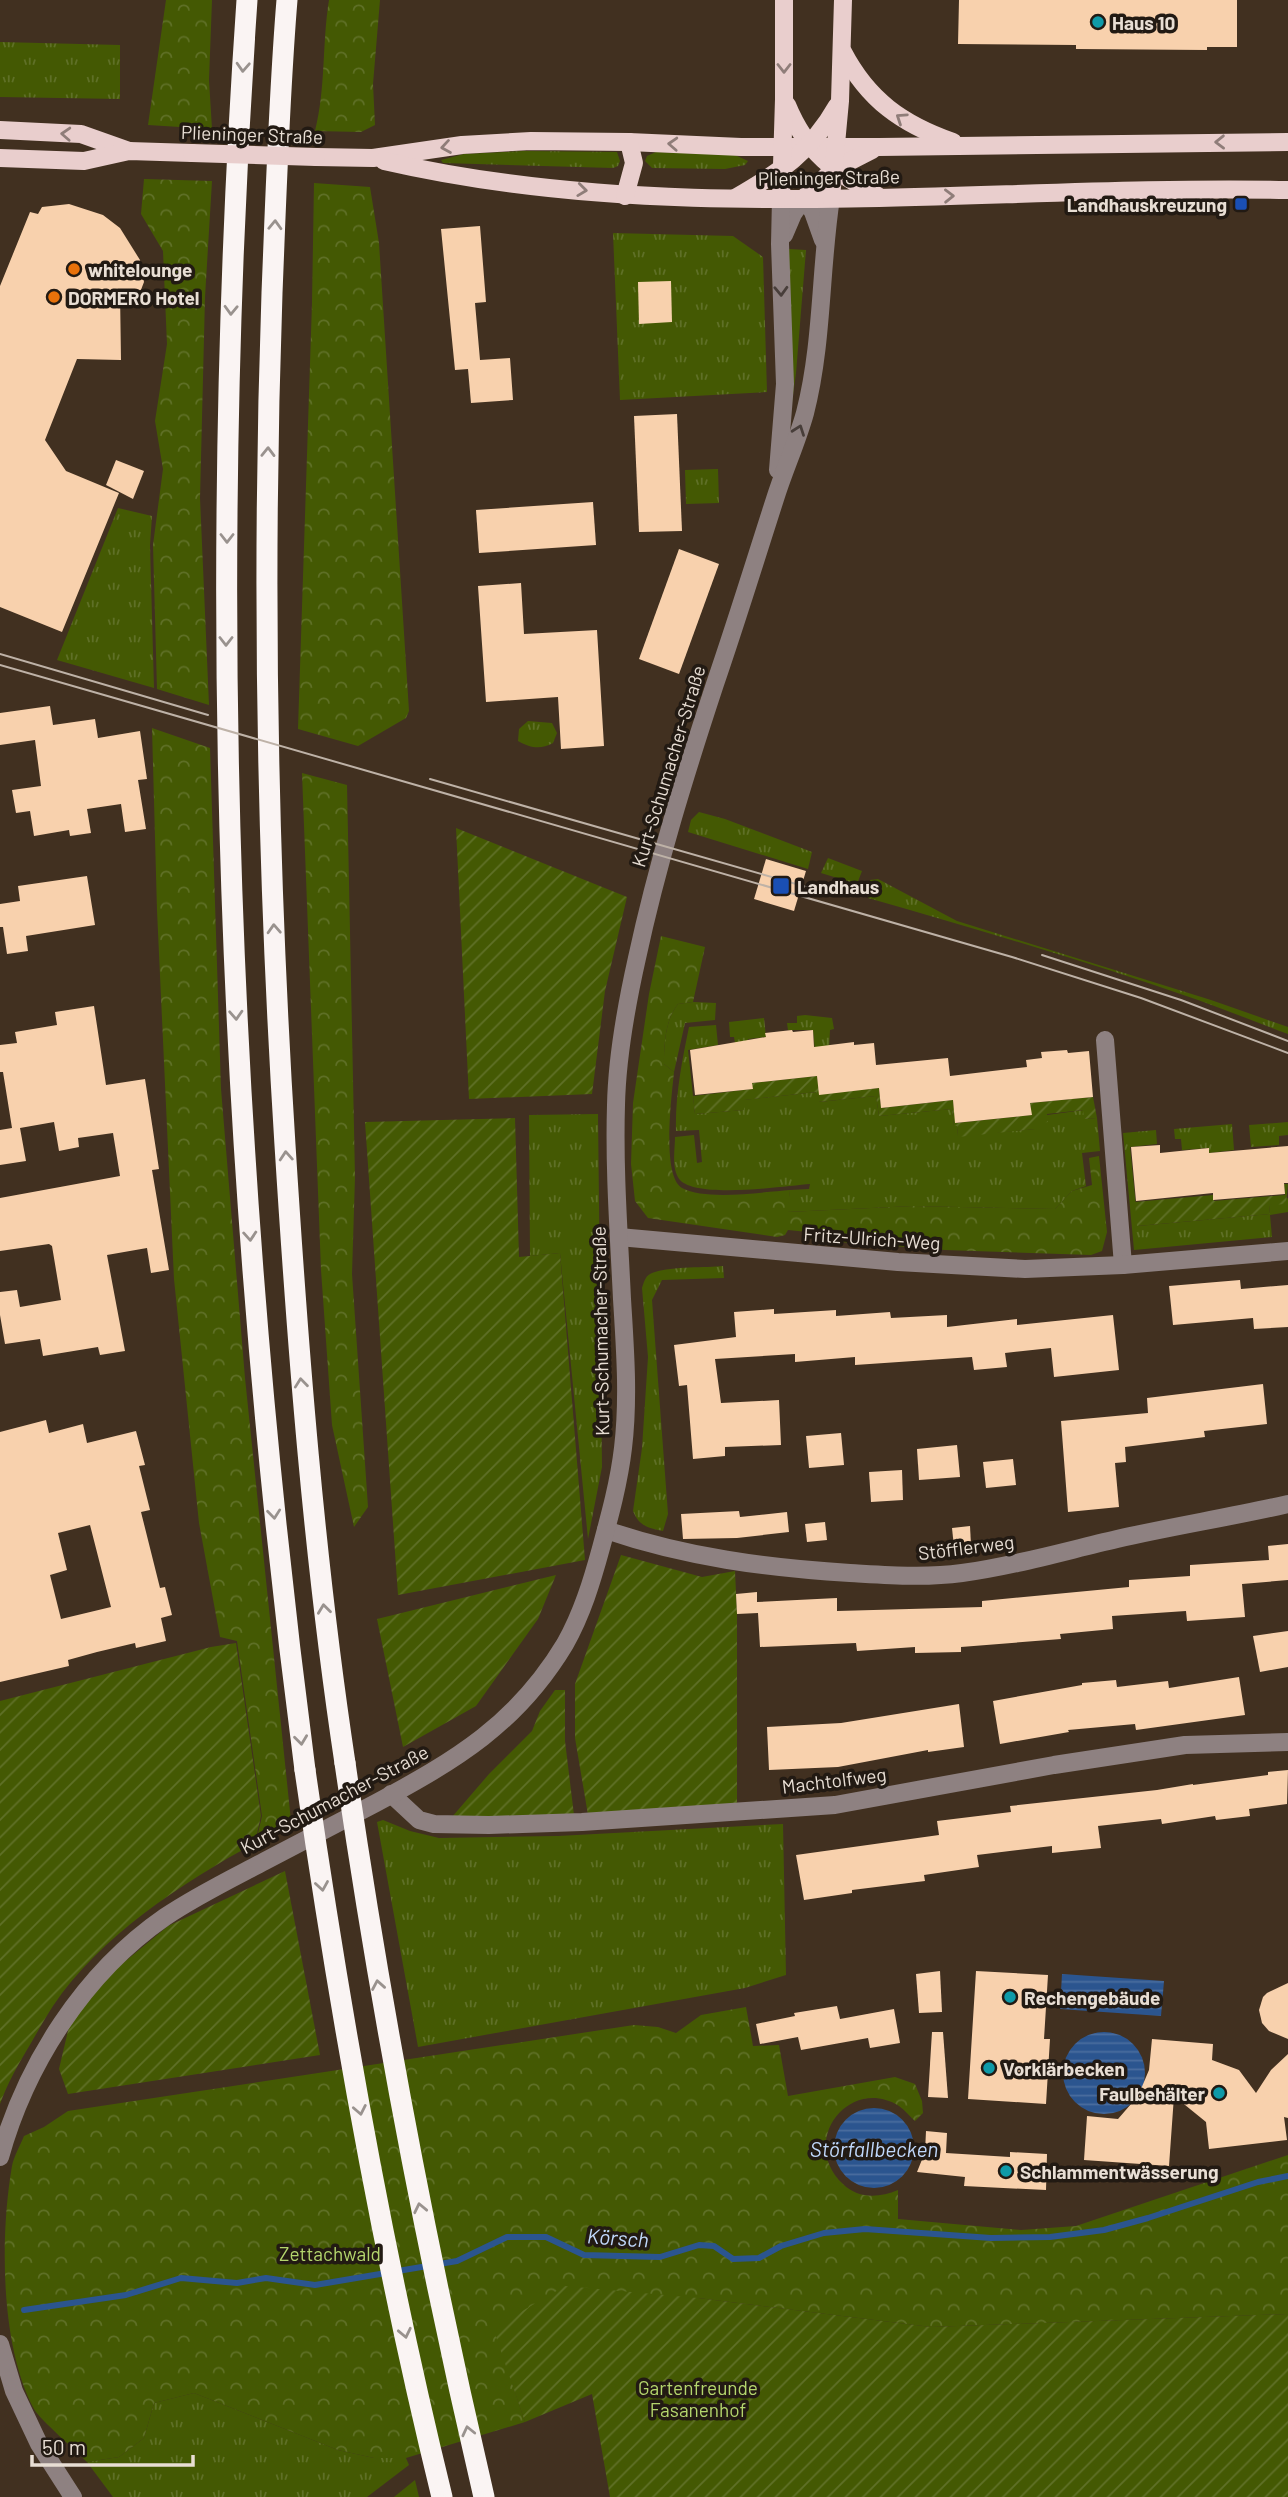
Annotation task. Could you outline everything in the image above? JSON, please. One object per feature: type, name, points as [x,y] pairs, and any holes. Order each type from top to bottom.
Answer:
[{"type":"highway","points":[[287,0],[276,192],[266,520],[269,828],[299,1364],[326,1622],[374,1961],[443,2318],[484,2497]]},
{"type":"highway","points":[[244,5],[228,381],[226,657],[230,859],[239,1070],[257,1339],[283,1604],[337,1981],[376,2194],[442,2497]]},
{"type":"main road","name":"Kurt-Schumacher-Straße","points":[[781,198],[785,99],[784,0]]},
{"type":"main road","name":"Kurt-Schumacher-Straße","points":[[831,198],[840,101],[843,0]]},
{"type":"main road","points":[[842,50],[855,75],[890,111],[905,122],[963,146]]},
{"type":"main road","points":[[785,99],[796,126],[809,147],[833,170],[881,197]]},
{"type":"main road","points":[[735,198],[781,171],[809,147],[840,101]]},
{"type":"main road","name":"Plieninger Straße","points":[[0,130],[81,134],[129,151]]},
{"type":"main road","name":"Plieninger Straße","points":[[0,158],[84,161],[129,151],[373,158],[462,145],[531,141],[741,147],[1288,142]]},
{"type":"main road","points":[[625,196],[634,163],[629,142]]},
{"type":"main road","points":[[741,147],[781,171],[804,198],[833,170],[848,160],[879,147]]},
{"type":"main road","name":"Plieninger Straße","points":[[373,158],[450,175],[625,196],[831,198],[1288,190]]},
{"type":"street","name":"Kurt-Schumacher-Straße","points":[[776,494],[785,384],[781,198]]},
{"type":"street","points":[[780,244],[793,214],[804,198],[813,212],[824,243]]},
{"type":"street","name":"Kurt-Schumacher-Straße","points":[[0,2157],[25,2088],[47,2046],[76,2003],[105,1968],[163,1918],[204,1893],[391,1794],[465,1752],[490,1733],[532,1691],[569,1636],[589,1590],[618,1484],[624,1444],[625,1359],[616,1103],[624,1018],[648,904],[671,821],[776,494],[804,417],[815,363],[824,243],[831,198]]},
{"type":"street","points":[[1105,1040],[1123,1265]]},
{"type":"street","name":"Fritz-Ulrich-Weg","points":[[619,1237],[911,1263],[1025,1269],[1123,1265],[1288,1251]]},
{"type":"street","name":"Stöfflerweg","points":[[606,1530],[682,1552],[741,1563],[803,1570],[926,1575],[961,1573],[1036,1559],[1288,1504]]},
{"type":"street","name":"Machtolfweg","points":[[391,1794],[419,1820],[433,1824],[582,1822],[835,1805],[1164,1748],[1210,1743],[1288,1742]]},
{"type":"street","points":[[0,2344],[13,2391],[39,2444],[74,2497]]},
{"type":"green space","points":[[166,0],[212,0],[209,80],[212,129],[148,125]]},
{"type":"green space","points":[[329,0],[380,0],[373,84],[375,125],[361,132],[315,131],[321,98]]},
{"type":"green space","points":[[0,42],[120,45],[120,99],[0,97]]},
{"type":"green space","points":[[524,151],[617,152],[620,161],[618,166],[613,168],[443,163],[441,160],[464,154]]},
{"type":"green space","points":[[656,152],[735,155],[748,161],[745,165],[725,169],[652,168],[645,161],[647,156]]},
{"type":"green space","points":[[144,179],[212,181],[205,297],[200,498],[209,705],[157,689],[153,545],[163,469],[155,421],[167,344],[163,251],[141,214]]},
{"type":"green space","points":[[314,183],[370,187],[379,243],[409,711],[406,718],[358,746],[298,729]]},
{"type":"green space","points":[[613,233],[733,236],[763,257],[767,392],[620,400]]},
{"type":"green space","points":[[789,249],[806,250],[796,373],[786,447]]},
{"type":"green space","points":[[718,469],[719,503],[686,504],[685,470]]},
{"type":"green space","points":[[118,508],[152,516],[150,545],[154,688],[57,660]]},
{"type":"green space","points":[[528,721],[552,723],[557,733],[553,743],[536,747],[518,741],[519,729]]},
{"type":"green space","points":[[152,728],[210,748],[221,1089],[245,1378],[291,1821],[256,1842],[262,1816],[237,1641],[220,1637],[199,1523],[174,1279],[157,910]]},
{"type":"green space","points":[[302,773],[347,785],[355,1177],[352,1274],[368,1507],[354,1527],[332,1425],[321,1270]]},
{"type":"green space","points":[[699,812],[812,852],[808,869],[688,832],[691,820]]},
{"type":"green space","points":[[456,828],[627,897],[605,991],[592,1094],[469,1099]]},
{"type":"green space","points":[[828,858],[862,871],[857,884],[821,873]]},
{"type":"green space","points":[[878,879],[957,921],[1211,1000],[1288,1027],[1288,1034],[1116,973],[868,898],[870,880]]},
{"type":"green space","points":[[661,936],[705,947],[693,1002],[678,1004],[670,1017],[665,1041],[664,1064],[674,1072],[670,1152],[676,1180],[682,1188],[719,1195],[790,1190],[788,1212],[913,1206],[1055,1209],[1072,1191],[1092,1185],[1089,1158],[1099,1156],[1107,1232],[1102,1251],[1091,1255],[945,1250],[814,1240],[808,1232],[788,1230],[785,1235],[777,1237],[648,1218],[635,1201],[631,1164],[633,1103],[649,994]]},
{"type":"green space","points":[[716,1003],[715,1020],[685,1023],[674,1072],[664,1064],[668,1025],[678,1004]]},
{"type":"green space","points":[[797,1016],[832,1018],[834,1029],[830,1030],[829,1050],[815,1051],[813,1030],[788,1030],[787,1023],[797,1023]]},
{"type":"green space","points":[[764,1018],[766,1037],[748,1039],[749,1048],[736,1049],[734,1037],[730,1037],[729,1022]]},
{"type":"green space","points":[[716,1025],[718,1045],[688,1050],[695,1114],[744,1110],[743,1100],[817,1092],[819,1102],[876,1096],[879,1116],[952,1109],[958,1136],[1035,1129],[1034,1124],[1047,1115],[1084,1110],[1085,1119],[1097,1118],[1100,1151],[1082,1153],[1086,1186],[1072,1191],[1055,1209],[913,1206],[787,1212],[790,1190],[809,1189],[810,1184],[742,1190],[690,1186],[677,1176],[674,1159],[675,1137],[694,1135],[697,1163],[702,1162],[699,1130],[676,1131],[682,1066],[689,1027]]},
{"type":"green space","points":[[817,1076],[820,1094],[879,1088],[881,1108],[953,1100],[956,1123],[1031,1115],[1030,1103],[1093,1097],[1097,1118],[1084,1119],[1083,1110],[1047,1114],[1048,1122],[1035,1124],[1035,1129],[958,1137],[952,1109],[879,1116],[876,1096],[818,1102],[816,1092],[744,1100],[744,1110],[695,1114],[693,1096],[752,1089],[752,1083]]},
{"type":"green space","points":[[598,1114],[602,1467],[588,1539],[560,1253],[530,1256],[529,1115]]},
{"type":"green space","points":[[515,1118],[519,1257],[560,1253],[585,1560],[398,1595],[365,1122]]},
{"type":"green space","points":[[1288,1122],[1288,1135],[1279,1136],[1279,1145],[1251,1147],[1249,1125]]},
{"type":"green space","points":[[1232,1124],[1234,1150],[1209,1153],[1208,1148],[1182,1150],[1181,1139],[1175,1139],[1174,1129]]},
{"type":"green space","points":[[1156,1130],[1157,1144],[1130,1147],[1138,1226],[1270,1214],[1269,1205],[1288,1198],[1288,1212],[1270,1215],[1272,1237],[1134,1250],[1123,1133]]},
{"type":"green space","points":[[1284,1184],[1288,1184],[1286,1204],[1269,1205],[1270,1214],[1137,1226],[1135,1202],[1213,1195],[1214,1201],[1285,1195]]},
{"type":"green space","points":[[723,1266],[724,1278],[662,1280],[652,1300],[668,1514],[663,1531],[653,1529],[641,1523],[633,1511],[642,1448],[648,1357],[642,1288],[647,1277],[657,1271]]},
{"type":"green space","points":[[621,1555],[702,1577],[735,1571],[737,1803],[588,1815],[575,1738],[575,1684]]},
{"type":"green space","points":[[556,1575],[538,1619],[476,1706],[403,1747],[377,1619]]},
{"type":"green space","points":[[236,1643],[261,1816],[255,1843],[144,1913],[94,1957],[50,2011],[14,2073],[0,2104],[0,1701]]},
{"type":"green space","points":[[555,1690],[565,1690],[565,1741],[574,1815],[452,1817],[489,1774],[532,1731],[540,1711]]},
{"type":"green space","points":[[383,1820],[410,1831],[439,1838],[558,1836],[783,1824],[786,1975],[745,1988],[418,2047],[377,1822]]},
{"type":"green space","points":[[285,1871],[320,2055],[68,2094],[59,2069],[71,2018],[111,1973],[168,1926]]},
{"type":"green space","name":"Zettachwald","points":[[746,2007],[753,2046],[779,2045],[788,2096],[895,2077],[915,2084],[922,2101],[923,2113],[915,2121],[899,2106],[880,2099],[863,2099],[847,2106],[835,2118],[828,2133],[826,2150],[830,2167],[843,2184],[855,2192],[869,2196],[898,2190],[898,2219],[1021,2230],[1076,2226],[1288,2155],[1288,2314],[931,2327],[698,2298],[494,2328],[525,2422],[406,2458],[374,2458],[338,2450],[194,2393],[154,2403],[144,2438],[119,2457],[87,2462],[34,2409],[23,2383],[9,2323],[5,2257],[8,2194],[13,2162],[24,2136],[68,2111],[634,2025],[658,2027],[676,2033],[701,2015]]},
{"type":"green space","name":"Gartenfreunde Fasanenhof","points":[[565,2286],[698,2298],[931,2327],[1288,2314],[1288,2497],[610,2497],[592,2394],[525,2422],[493,2328]]},
{"type":"green space","points":[[194,2393],[338,2450],[374,2458],[406,2458],[409,2465],[367,2497],[113,2497],[87,2462],[119,2457],[144,2438],[154,2403]]},
{"type":"green space","points":[[415,2480],[419,2497],[394,2497]]},
{"type":"water","points":[[1062,1974],[1164,1981],[1161,2016],[1060,2009]]},
{"type":"water","points":[[1096,2032],[1112,2032],[1127,2039],[1138,2050],[1145,2065],[1142,2089],[1133,2102],[1112,2114],[1096,2114],[1081,2107],[1070,2096],[1063,2081],[1063,2065],[1070,2050],[1081,2039]]},
{"type":"water","name":"Störfallbecken","points":[[874,2108],[889,2111],[902,2120],[911,2133],[914,2148],[911,2163],[902,2176],[889,2185],[874,2188],[859,2185],[846,2176],[837,2163],[834,2148],[837,2133],[846,2120],[859,2111]]},
{"type":"building","name":"Haus 10","points":[[959,0],[1237,0],[1237,47],[1207,47],[1207,50],[1076,49],[1076,45],[958,44]]},
{"type":"building","points":[[69,204],[103,215],[120,228],[140,260],[144,282],[139,295],[120,292],[121,360],[77,359],[45,440],[66,471],[119,493],[62,632],[0,607],[0,286],[30,212],[38,214],[42,207]]},
{"type":"building","points":[[480,226],[486,302],[475,303],[480,360],[510,358],[513,400],[471,403],[468,369],[455,370],[441,229]]},
{"type":"building","points":[[671,281],[672,322],[639,324],[638,282]]},
{"type":"building","points":[[677,414],[682,531],[639,532],[634,416]]},
{"type":"building","points":[[116,460],[144,471],[133,499],[106,485]]},
{"type":"building","points":[[593,502],[596,545],[479,553],[476,510]]},
{"type":"building","points":[[679,549],[719,564],[679,674],[639,659]]},
{"type":"building","points":[[521,583],[524,634],[597,630],[604,746],[561,749],[558,697],[486,702],[478,586]]},
{"type":"building","points":[[50,706],[53,725],[95,719],[98,738],[140,731],[147,779],[138,780],[146,829],[125,832],[121,804],[87,809],[91,833],[70,836],[69,830],[34,836],[30,811],[16,813],[12,790],[41,786],[35,740],[0,745],[0,713]]},
{"type":"building","points":[[766,859],[806,871],[794,911],[754,899]]},
{"type":"building","points":[[87,876],[95,925],[26,936],[28,951],[7,954],[3,927],[0,927],[0,904],[20,901],[18,886]]},
{"type":"building","points":[[94,1006],[106,1085],[145,1079],[159,1169],[152,1170],[169,1270],[151,1273],[147,1248],[107,1255],[125,1351],[100,1355],[98,1347],[43,1356],[40,1339],[5,1344],[0,1315],[0,1292],[17,1290],[20,1307],[61,1300],[52,1246],[49,1244],[0,1251],[0,1198],[120,1176],[113,1133],[78,1138],[79,1147],[59,1151],[54,1122],[20,1128],[26,1161],[0,1165],[0,1130],[12,1128],[3,1072],[0,1072],[0,1045],[17,1043],[15,1032],[57,1025],[55,1012]]},
{"type":"building","points":[[813,1030],[814,1047],[854,1042],[854,1045],[874,1043],[876,1065],[948,1058],[950,1076],[1027,1067],[1026,1060],[1042,1058],[1041,1052],[1089,1051],[1093,1097],[1030,1103],[1032,1115],[955,1123],[953,1100],[881,1108],[879,1088],[819,1095],[817,1076],[752,1083],[753,1089],[695,1095],[690,1050],[766,1037],[765,1033]]},
{"type":"building","points":[[1160,1145],[1160,1153],[1209,1148],[1209,1153],[1288,1146],[1288,1183],[1284,1183],[1285,1194],[1213,1200],[1213,1193],[1136,1201],[1131,1147]]},
{"type":"building","points":[[1240,1280],[1241,1289],[1288,1285],[1288,1327],[1254,1329],[1253,1318],[1173,1325],[1169,1286]]},
{"type":"building","points":[[774,1309],[774,1314],[836,1310],[836,1316],[890,1312],[891,1318],[947,1315],[947,1327],[1017,1319],[1017,1325],[1113,1315],[1119,1370],[1054,1377],[1051,1348],[1005,1353],[1007,1367],[974,1370],[972,1357],[855,1365],[855,1357],[795,1362],[795,1354],[715,1359],[721,1403],[779,1400],[781,1445],[725,1447],[725,1456],[693,1459],[687,1385],[679,1386],[674,1345],[736,1337],[734,1312]]},
{"type":"building","points":[[1263,1384],[1267,1424],[1204,1431],[1205,1437],[1125,1447],[1126,1462],[1115,1463],[1119,1507],[1068,1512],[1061,1421],[1148,1413],[1147,1398]]},
{"type":"building","points":[[46,1420],[49,1433],[83,1424],[87,1443],[136,1431],[145,1465],[139,1466],[150,1510],[141,1512],[160,1588],[165,1587],[172,1615],[161,1618],[166,1641],[136,1648],[135,1643],[97,1652],[68,1660],[69,1666],[0,1682],[0,1432]],"holes":[[[90,1525],[111,1607],[61,1619],[50,1575],[67,1570],[58,1533]]]},
{"type":"building","points":[[841,1433],[844,1465],[809,1468],[806,1436]]},
{"type":"building","points":[[957,1445],[960,1477],[919,1480],[917,1449]]},
{"type":"building","points":[[1013,1459],[1016,1485],[986,1488],[983,1462]]},
{"type":"building","points":[[902,1470],[903,1500],[871,1502],[869,1472]]},
{"type":"building","points":[[739,1511],[740,1517],[787,1512],[789,1532],[737,1538],[683,1539],[681,1514]]},
{"type":"building","points":[[825,1522],[827,1540],[807,1542],[805,1524]]},
{"type":"building","points":[[970,1526],[971,1545],[954,1547],[952,1528]]},
{"type":"building","points":[[1288,1544],[1288,1580],[1242,1584],[1245,1617],[1187,1621],[1186,1611],[1112,1616],[1113,1629],[1060,1634],[1061,1639],[961,1647],[961,1652],[915,1653],[915,1647],[857,1651],[856,1643],[760,1647],[758,1613],[737,1614],[736,1594],[757,1592],[757,1602],[837,1598],[837,1611],[982,1607],[982,1601],[1129,1587],[1129,1580],[1190,1576],[1190,1565],[1269,1560],[1268,1546]]},
{"type":"building","points":[[1288,1631],[1288,1667],[1260,1672],[1253,1636]]},
{"type":"building","points":[[1239,1677],[1245,1715],[1136,1730],[1135,1724],[1068,1730],[1069,1732],[1000,1744],[993,1701],[1082,1683],[1116,1680],[1117,1687],[1168,1681],[1169,1688]]},
{"type":"building","points":[[959,1704],[964,1747],[928,1750],[838,1767],[769,1770],[767,1727],[841,1723]]},
{"type":"building","points":[[1288,1770],[1287,1804],[1249,1809],[1250,1816],[1216,1820],[1215,1816],[1162,1824],[1161,1819],[1098,1826],[1101,1848],[1052,1853],[1052,1846],[977,1855],[979,1867],[924,1875],[925,1881],[852,1890],[852,1893],[804,1900],[796,1855],[939,1835],[937,1821],[1011,1812],[1010,1806],[1157,1790]]},
{"type":"building","points":[[940,1971],[942,2012],[919,2013],[916,1974]]},
{"type":"building","points":[[976,1971],[1048,1975],[1044,2039],[1050,2039],[1046,2104],[968,2099]]},
{"type":"building","points":[[1288,1983],[1288,2039],[1269,2031],[1262,2023],[1259,2010],[1267,1993]]},
{"type":"building","points":[[837,2006],[840,2019],[894,2009],[900,2043],[870,2048],[868,2038],[801,2050],[798,2037],[760,2044],[756,2024],[795,2016],[794,2013]]},
{"type":"building","points":[[932,2032],[943,2032],[948,2098],[928,2097]]},
{"type":"building","points":[[1152,2039],[1213,2044],[1212,2060],[1239,2070],[1256,2093],[1271,2070],[1288,2054],[1288,2118],[1284,2117],[1287,2140],[1209,2149],[1206,2122],[1174,2096],[1169,2166],[1084,2160],[1087,2116],[1118,2119],[1138,2096],[1149,2070]]},
{"type":"building","name":"Schlammentwässerung","points":[[926,2131],[947,2133],[946,2153],[1010,2157],[1010,2152],[1047,2154],[1046,2190],[964,2186],[965,2177],[917,2172],[925,2152]]},
{"type":"waterway","name":"Körsch","points":[[24,2310],[126,2295],[181,2278],[237,2283],[266,2278],[315,2285],[457,2261],[507,2237],[546,2237],[584,2255],[660,2257],[699,2245],[714,2246],[733,2259],[759,2258],[781,2246],[824,2233],[865,2229],[991,2238],[1050,2237],[1104,2230],[1258,2182],[1288,2176]]},
{"type":"tram line","points":[[0,654],[208,715]]},
{"type":"tram line","points":[[0,665],[1012,957],[1141,998],[1288,1053]]},
{"type":"tram line","points":[[430,779],[817,890]]},
{"type":"tram line","points":[[1042,955],[1181,1000],[1288,1041]]},
{"type":"place","name":"Haus 10","points":[[1098,22]]},
{"type":"place","name":"Landhauskreuzung","points":[[1241,204]]},
{"type":"place","name":"whitelounge","points":[[74,269]]},
{"type":"place","name":"DORMERO Hotel","points":[[54,297]]},
{"type":"place","name":"Landhaus","points":[[781,886]]},
{"type":"place","name":"Rechengebäude","points":[[1010,1997]]},
{"type":"place","name":"Vorklärbecken","points":[[989,2068]]},
{"type":"place","name":"Faulbehälter","points":[[1219,2093]]},
{"type":"place","name":"Schlammentwässerung","points":[[1006,2171]]}]
